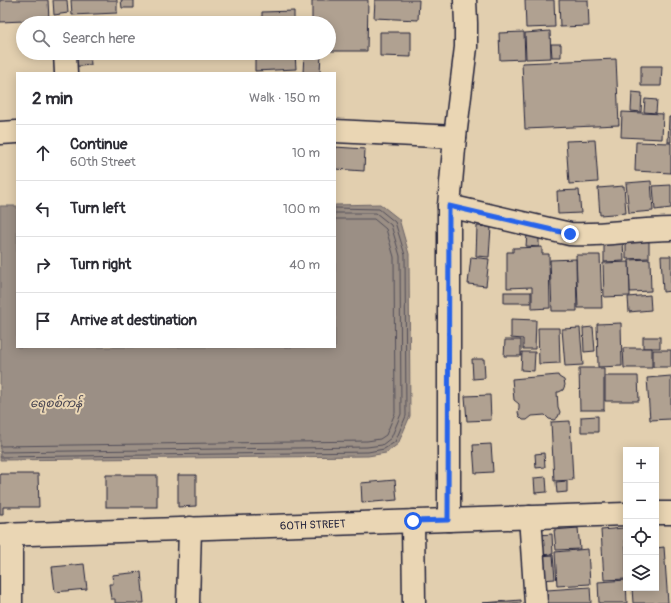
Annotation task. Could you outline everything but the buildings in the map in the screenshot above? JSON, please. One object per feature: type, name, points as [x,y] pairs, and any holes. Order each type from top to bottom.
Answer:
[{"type":"street","points":[[448,520],[449,206],[455,137],[466,47],[465,0]]},
{"type":"street","points":[[65,60],[66,72]]},
{"type":"street","points":[[336,131],[455,137]]},
{"type":"street","points":[[0,132],[16,132]]},
{"type":"street","points":[[449,206],[570,234],[671,229]]},
{"type":"street","points":[[659,513],[671,513]]},
{"type":"street","name":"60TH STREET","points":[[5,534],[623,514]]},
{"type":"street","points":[[530,517],[536,603]]},
{"type":"street","points":[[413,521],[414,603]]},
{"type":"street","points":[[188,603],[190,528]]},
{"type":"street","points":[[5,534],[11,603]]},
{"type":"water","name":"ရေစစ်ကန်","points":[[380,204],[399,219],[409,254],[410,416],[398,444],[386,453],[368,456],[0,460],[0,206],[16,206],[16,348],[336,348],[336,205]]},
{"type":"route","points":[[413,521],[448,520],[449,206],[570,234]]}]
